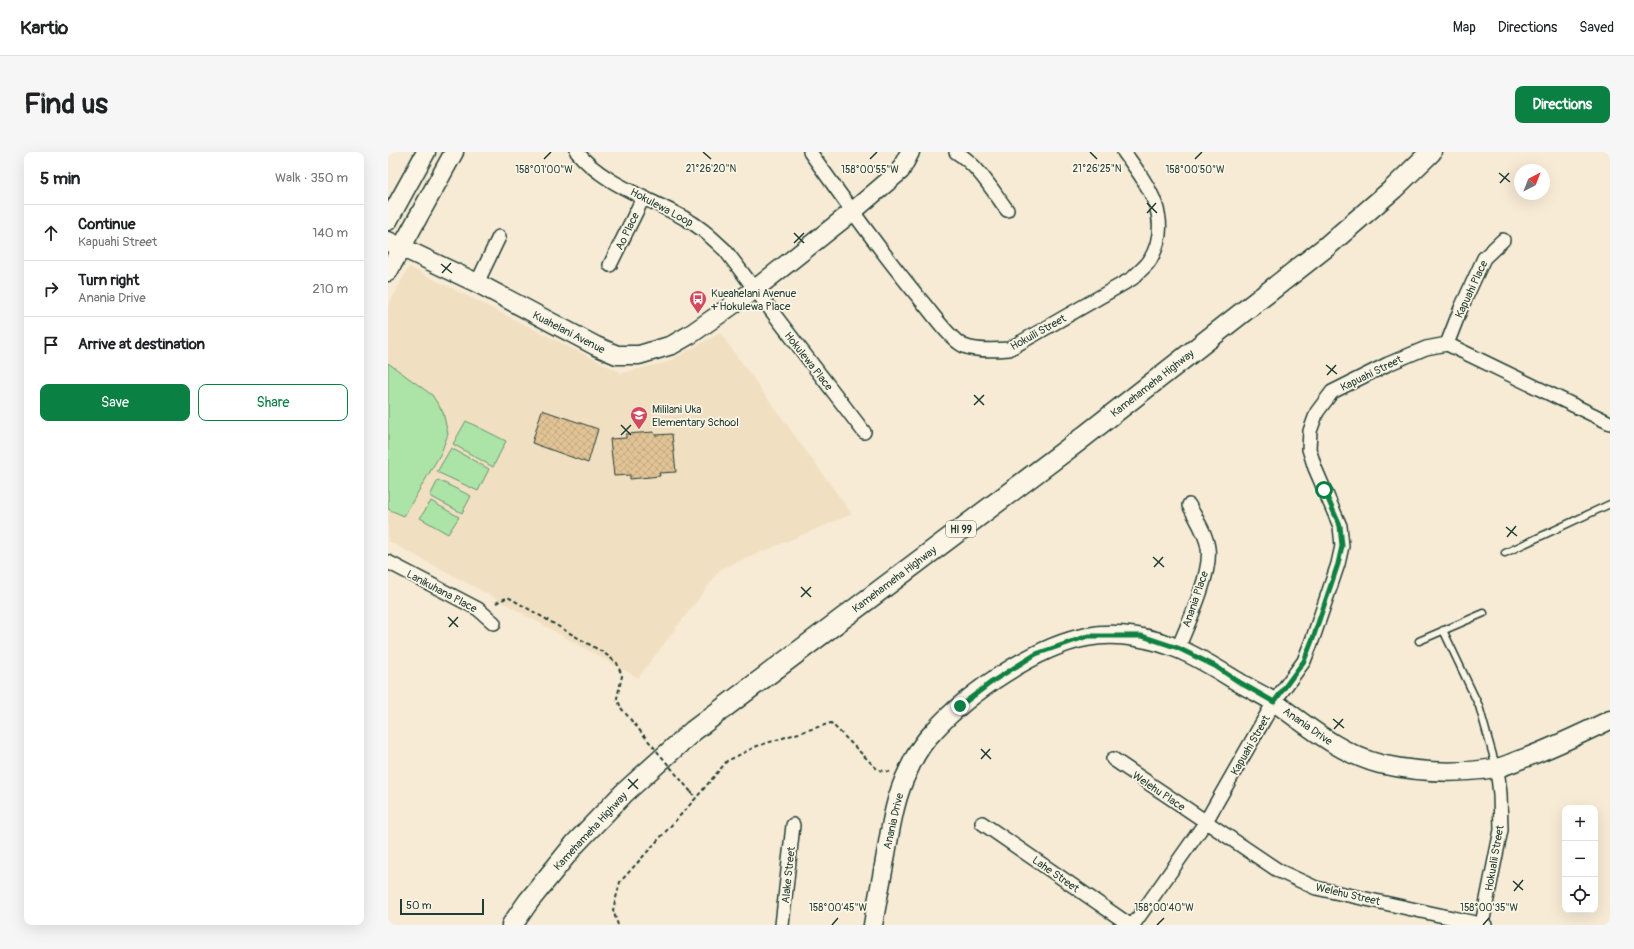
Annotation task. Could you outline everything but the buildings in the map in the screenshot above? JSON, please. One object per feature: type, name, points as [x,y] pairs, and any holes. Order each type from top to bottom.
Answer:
[{"type":"main road","name":"Kamehameha Highway","points":[[512,925],[528,902],[575,844],[624,793],[693,731],[1083,437],[1326,247],[1393,189],[1431,152]]},
{"type":"street","points":[[388,221],[426,152]]},
{"type":"street","points":[[388,272],[395,244],[454,152]]},
{"type":"street","name":"Hokulewa Loop","points":[[577,152],[585,162],[601,173],[643,198],[685,218],[706,232],[725,250],[754,290]]},
{"type":"street","name":"Hokuili Street","points":[[810,152],[852,212],[897,271],[955,340],[964,346],[992,351],[1009,349],[1133,278],[1149,261],[1157,244],[1160,230],[1158,209],[1147,185],[1124,152]]},
{"type":"street","name":"Kuahelani Avenue","points":[[395,244],[477,283],[596,346],[617,355],[639,355],[672,345],[691,334],[754,290],[852,212],[900,171],[910,152]]},
{"type":"street","points":[[956,152],[964,157],[979,173],[1007,210]]},
{"type":"street","name":"Ao Place","points":[[610,265],[643,198]]},
{"type":"street","points":[[477,283],[500,237]]},
{"type":"street","name":"Kapuahi Place","points":[[1447,344],[1461,308],[1484,258],[1503,240]]},
{"type":"street","name":"Hokulewa Place","points":[[754,290],[864,432]]},
{"type":"street","points":[[1447,344],[1610,423]]},
{"type":"street","name":"Kapuahi Street","points":[[1132,925],[1205,822],[1274,702],[1304,661],[1313,638],[1338,564],[1342,546],[1340,526],[1315,468],[1309,449],[1310,430],[1317,412],[1332,392],[1388,364],[1426,348],[1447,344]]},
{"type":"street","name":"Anania Place","points":[[1178,648],[1200,591],[1206,571],[1209,548],[1204,533],[1190,505]]},
{"type":"street","name":"Lanikuhana Place","points":[[388,562],[478,609],[494,623]]},
{"type":"street","name":"Anania Drive","points":[[873,925],[894,806],[906,774],[917,753],[933,731],[960,706],[993,681],[1036,654],[1088,636],[1142,636],[1178,648],[1215,666],[1274,702],[1315,732],[1336,745],[1378,763],[1426,771],[1457,771],[1496,768],[1544,750],[1610,720]]},
{"type":"street","name":"Welehu Place","points":[[1112,759],[1205,822]]},
{"type":"street","name":"Hokualii Street","points":[[1484,924],[1501,830],[1500,794],[1496,768]]},
{"type":"street","name":"Welehu Street","points":[[1205,822],[1279,871],[1316,888],[1484,924]]},
{"type":"street","name":"Lahe Street","points":[[982,823],[1132,925]]},
{"type":"street","name":"Alake Street","points":[[782,925],[793,825]]},
{"type":"lane","points":[[1505,553],[1610,504]]},
{"type":"lane","points":[[1419,641],[1484,613]]},
{"type":"lane","points":[[1443,630],[1478,706],[1496,768]]},
{"type":"path","points":[[496,603],[508,597],[604,653],[617,663],[622,676],[617,698],[622,708],[696,798]]},
{"type":"path","points":[[618,925],[613,910],[620,882],[696,798],[727,761],[757,746],[831,723],[878,770],[892,773]]},
{"type":"shaded area","points":[[409,267],[622,373],[667,362],[720,333],[852,514],[721,569],[638,678],[486,593],[388,541],[388,306]]},
{"type":"green space","points":[[388,363],[432,395],[443,412],[448,434],[441,453],[404,516],[388,509]]},
{"type":"green space","points":[[466,421],[506,441],[493,467],[453,444]]},
{"type":"green space","points":[[451,448],[489,469],[478,491],[437,472]]},
{"type":"green space","points":[[438,480],[471,496],[462,513],[430,496]]},
{"type":"green space","points":[[431,501],[459,517],[448,534],[420,518]]},
{"type":"place","name":"Kueahelani Avenue + Hokulewa Place","points":[[698,314]]},
{"type":"place","name":"Mililani Uka Elementary School","points":[[639,430]]},
{"type":"route","points":[[960,706],[993,681],[1036,654],[1088,636],[1142,636],[1178,648],[1215,666],[1274,702],[1304,661],[1338,564],[1342,546],[1340,526],[1324,490]]}]
